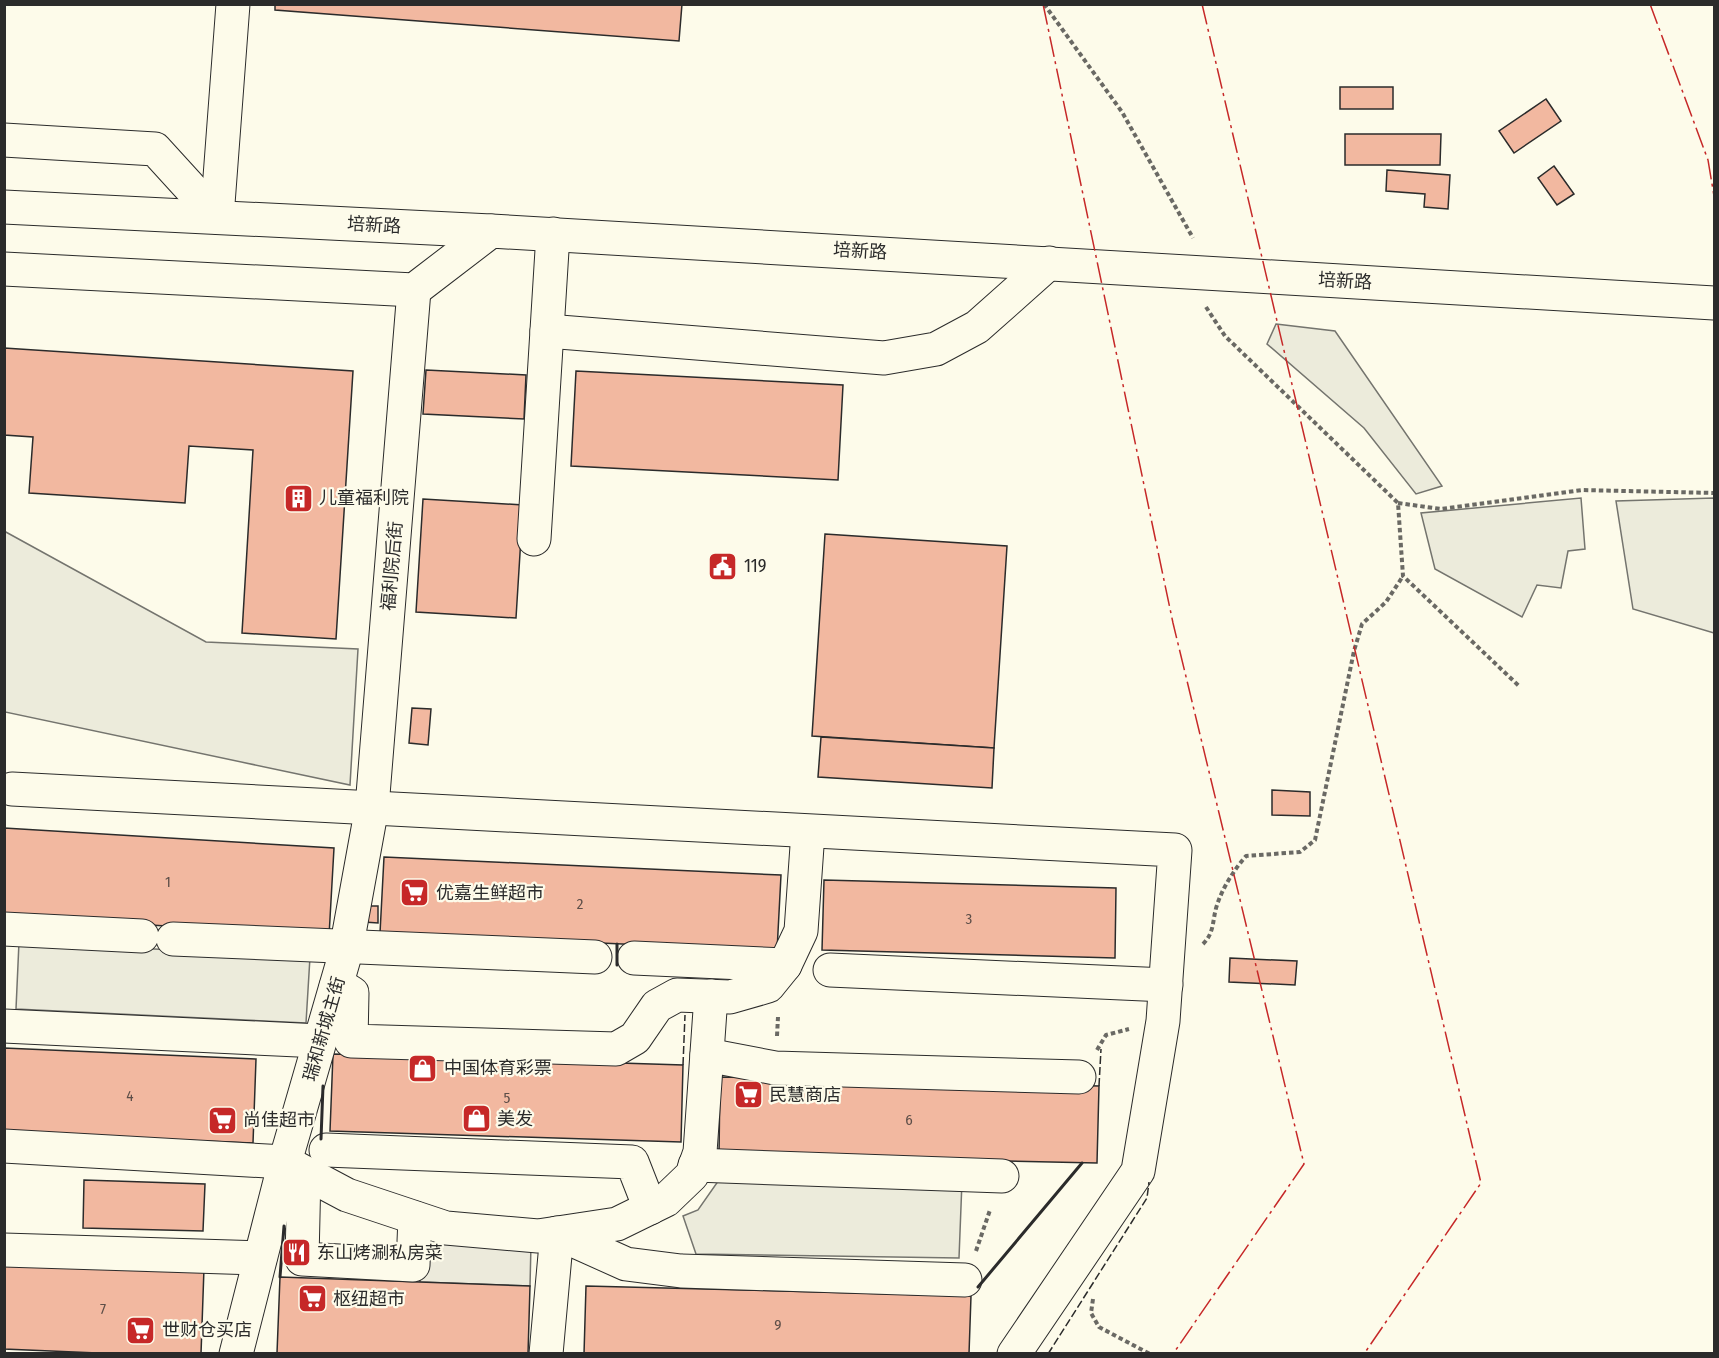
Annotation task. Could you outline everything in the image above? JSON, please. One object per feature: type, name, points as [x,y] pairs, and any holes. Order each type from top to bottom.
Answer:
[{"type":"main road","points":[[217,217],[233,4]]},
{"type":"main road","points":[[4,140],[155,149],[217,217]]},
{"type":"main road","name":"培新路","points":[[4,207],[553,234],[1714,303]]},
{"type":"main road","points":[[4,269],[414,290],[491,231]]},
{"type":"main road","points":[[534,538],[553,234]]},
{"type":"main road","points":[[547,332],[884,358],[936,349],[977,327],[1049,263]]},
{"type":"main road","name":"福利院后街","points":[[372,807],[414,290]]},
{"type":"main road","points":[[12,789],[1175,850],[1163,1021],[1138,1172],[1014,1353]]},
{"type":"main road","name":"瑞和新城主街","points":[[236,1353],[260,1258],[305,1162],[320,1041],[347,946],[372,807]]},
{"type":"main road","points":[[336,987],[344,988],[352,993],[351,1041],[616,1049],[635,1038],[657,1006],[677,995],[730,997],[768,986],[785,964],[801,931],[808,832]]},
{"type":"main road","points":[[4,929],[595,957]]},
{"type":"main road","points":[[634,958],[785,964]]},
{"type":"main road","points":[[830,970],[1166,985]]},
{"type":"main road","points":[[305,1162],[347,1195],[446,1228],[538,1236],[617,1224],[666,1200],[692,1175],[700,1152],[711,996]]},
{"type":"main road","points":[[4,1026],[320,1041]]},
{"type":"main road","points":[[707,1055],[775,1068],[1079,1077]]},
{"type":"main road","points":[[4,1146],[305,1162],[632,1162],[650,1208]]},
{"type":"main road","points":[[305,1162],[302,1259],[413,1265],[415,1218]]},
{"type":"main road","points":[[695,1165],[1002,1176]]},
{"type":"main road","points":[[557,1233],[626,1264],[681,1271],[965,1280]]},
{"type":"main road","points":[[546,1353],[557,1233]]},
{"type":"main road","points":[[4,1250],[260,1258]]},
{"type":"path","points":[[1044,4],[1122,112],[1198,272],[1225,336],[1398,502],[1441,508],[1582,490],[1714,493]]},
{"type":"path","points":[[1195,952],[1210,937],[1217,905],[1234,870],[1246,856],[1300,852],[1315,840],[1354,651],[1362,624],[1386,603],[1403,576],[1398,502]]},
{"type":"path","points":[[1403,576],[1519,686]]},
{"type":"path","points":[[1079,1077],[1085,1071],[1106,1035],[1163,1021]]},
{"type":"path","points":[[965,1280],[1002,1176]]},
{"type":"path","points":[[1094,1298],[1091,1313],[1099,1327],[1150,1353]]},
{"type":"shaded area","points":[[1276,324],[1335,331],[1442,486],[1416,494],[1364,428],[1267,344]]},
{"type":"shaded area","points":[[1581,498],[1585,549],[1568,551],[1561,588],[1537,585],[1522,617],[1435,569],[1421,513]]},
{"type":"shaded area","points":[[1714,498],[1714,633],[1633,609],[1616,501]]},
{"type":"shaded area","points":[[4,531],[206,642],[358,649],[350,785],[5,712]]},
{"type":"shaded area","points":[[19,942],[310,957],[306,1023],[16,1009]]},
{"type":"shaded area","points":[[721,1177],[962,1181],[959,1258],[696,1254],[683,1216],[698,1210]]},
{"type":"shaded area","points":[[421,1229],[531,1244],[530,1286],[420,1282]]},
{"type":"building","points":[[275,4],[682,4],[679,41],[275,10]]},
{"type":"building","points":[[1340,87],[1393,87],[1393,109],[1340,109]]},
{"type":"building","points":[[1546,99],[1561,121],[1514,153],[1499,131]]},
{"type":"building","points":[[1345,134],[1441,134],[1440,165],[1345,165]]},
{"type":"building","points":[[1554,166],[1574,194],[1557,205],[1538,178]]},
{"type":"building","points":[[1387,170],[1450,175],[1448,209],[1424,207],[1425,194],[1386,191]]},
{"type":"building","name":"儿童福利院","points":[[4,348],[353,371],[336,639],[242,633],[253,450],[189,446],[185,503],[29,493],[33,437],[4,435]]},
{"type":"building","points":[[426,370],[526,375],[524,419],[423,414]]},
{"type":"building","points":[[576,371],[843,385],[838,480],[571,466]]},
{"type":"building","points":[[423,499],[523,505],[516,618],[416,612]]},
{"type":"building","points":[[825,534],[1007,546],[994,748],[812,736]]},
{"type":"building","points":[[412,708],[431,709],[428,745],[409,743]]},
{"type":"building","points":[[821,737],[994,748],[992,788],[818,777]]},
{"type":"building","points":[[1272,790],[1310,792],[1310,816],[1272,815]]},
{"type":"building","points":[[4,828],[334,848],[329,936],[4,916]]},
{"type":"building","points":[[384,857],[781,875],[777,951],[380,933]]},
{"type":"building","points":[[824,880],[1116,888],[1115,958],[822,950]]},
{"type":"building","points":[[365,906],[378,906],[378,923],[364,922]]},
{"type":"building","points":[[1230,958],[1297,961],[1295,985],[1229,982]]},
{"type":"building","points":[[4,1048],[256,1059],[253,1143],[4,1133]]},
{"type":"building","points":[[333,1054],[683,1065],[681,1142],[330,1131]]},
{"type":"building","points":[[720,1077],[1099,1086],[1097,1163],[719,1155]]},
{"type":"building","points":[[84,1180],[205,1184],[203,1231],[83,1228]]},
{"type":"building","points":[[4,1261],[204,1268],[201,1354],[121,1354],[4,1349]]},
{"type":"building","points":[[280,1277],[530,1286],[528,1354],[277,1353]]},
{"type":"building","points":[[586,1286],[971,1296],[969,1354],[584,1354]]},
{"type":"fence","points":[[683,1065],[685,1015]]},
{"type":"fence","points":[[1099,1086],[1101,1049]]},
{"type":"fence","points":[[1048,1354],[1147,1198],[1149,1182]]},
{"type":"wall","points":[[617,944],[617,965]]},
{"type":"wall","points":[[321,1139],[323,1086]]},
{"type":"wall","points":[[978,1287],[1082,1163]]},
{"type":"wall","points":[[280,1277],[284,1226]]},
{"type":"power","points":[[1043,4],[1173,623],[1304,1164],[1173,1354]]},
{"type":"power","points":[[1202,4],[1481,1183],[1364,1354]]},
{"type":"power","points":[[1650,4],[1708,160],[1714,196]]},
{"type":"place","name":"儿童福利院","points":[[298,498]]},
{"type":"place","name":"119","points":[[723,566]]},
{"type":"place","name":"优嘉生鲜超市","points":[[415,893]]},
{"type":"place","name":"中国体育彩票","points":[[423,1068]]},
{"type":"place","name":"民慧商店","points":[[748,1095]]},
{"type":"place","name":"美发","points":[[476,1119]]},
{"type":"place","name":"尚佳超市","points":[[222,1120]]},
{"type":"place","name":"东山烤涮私房菜","points":[[296,1253]]},
{"type":"place","name":"枢纽超市","points":[[312,1299]]},
{"type":"place","name":"世财仓买店","points":[[141,1330]]}]
